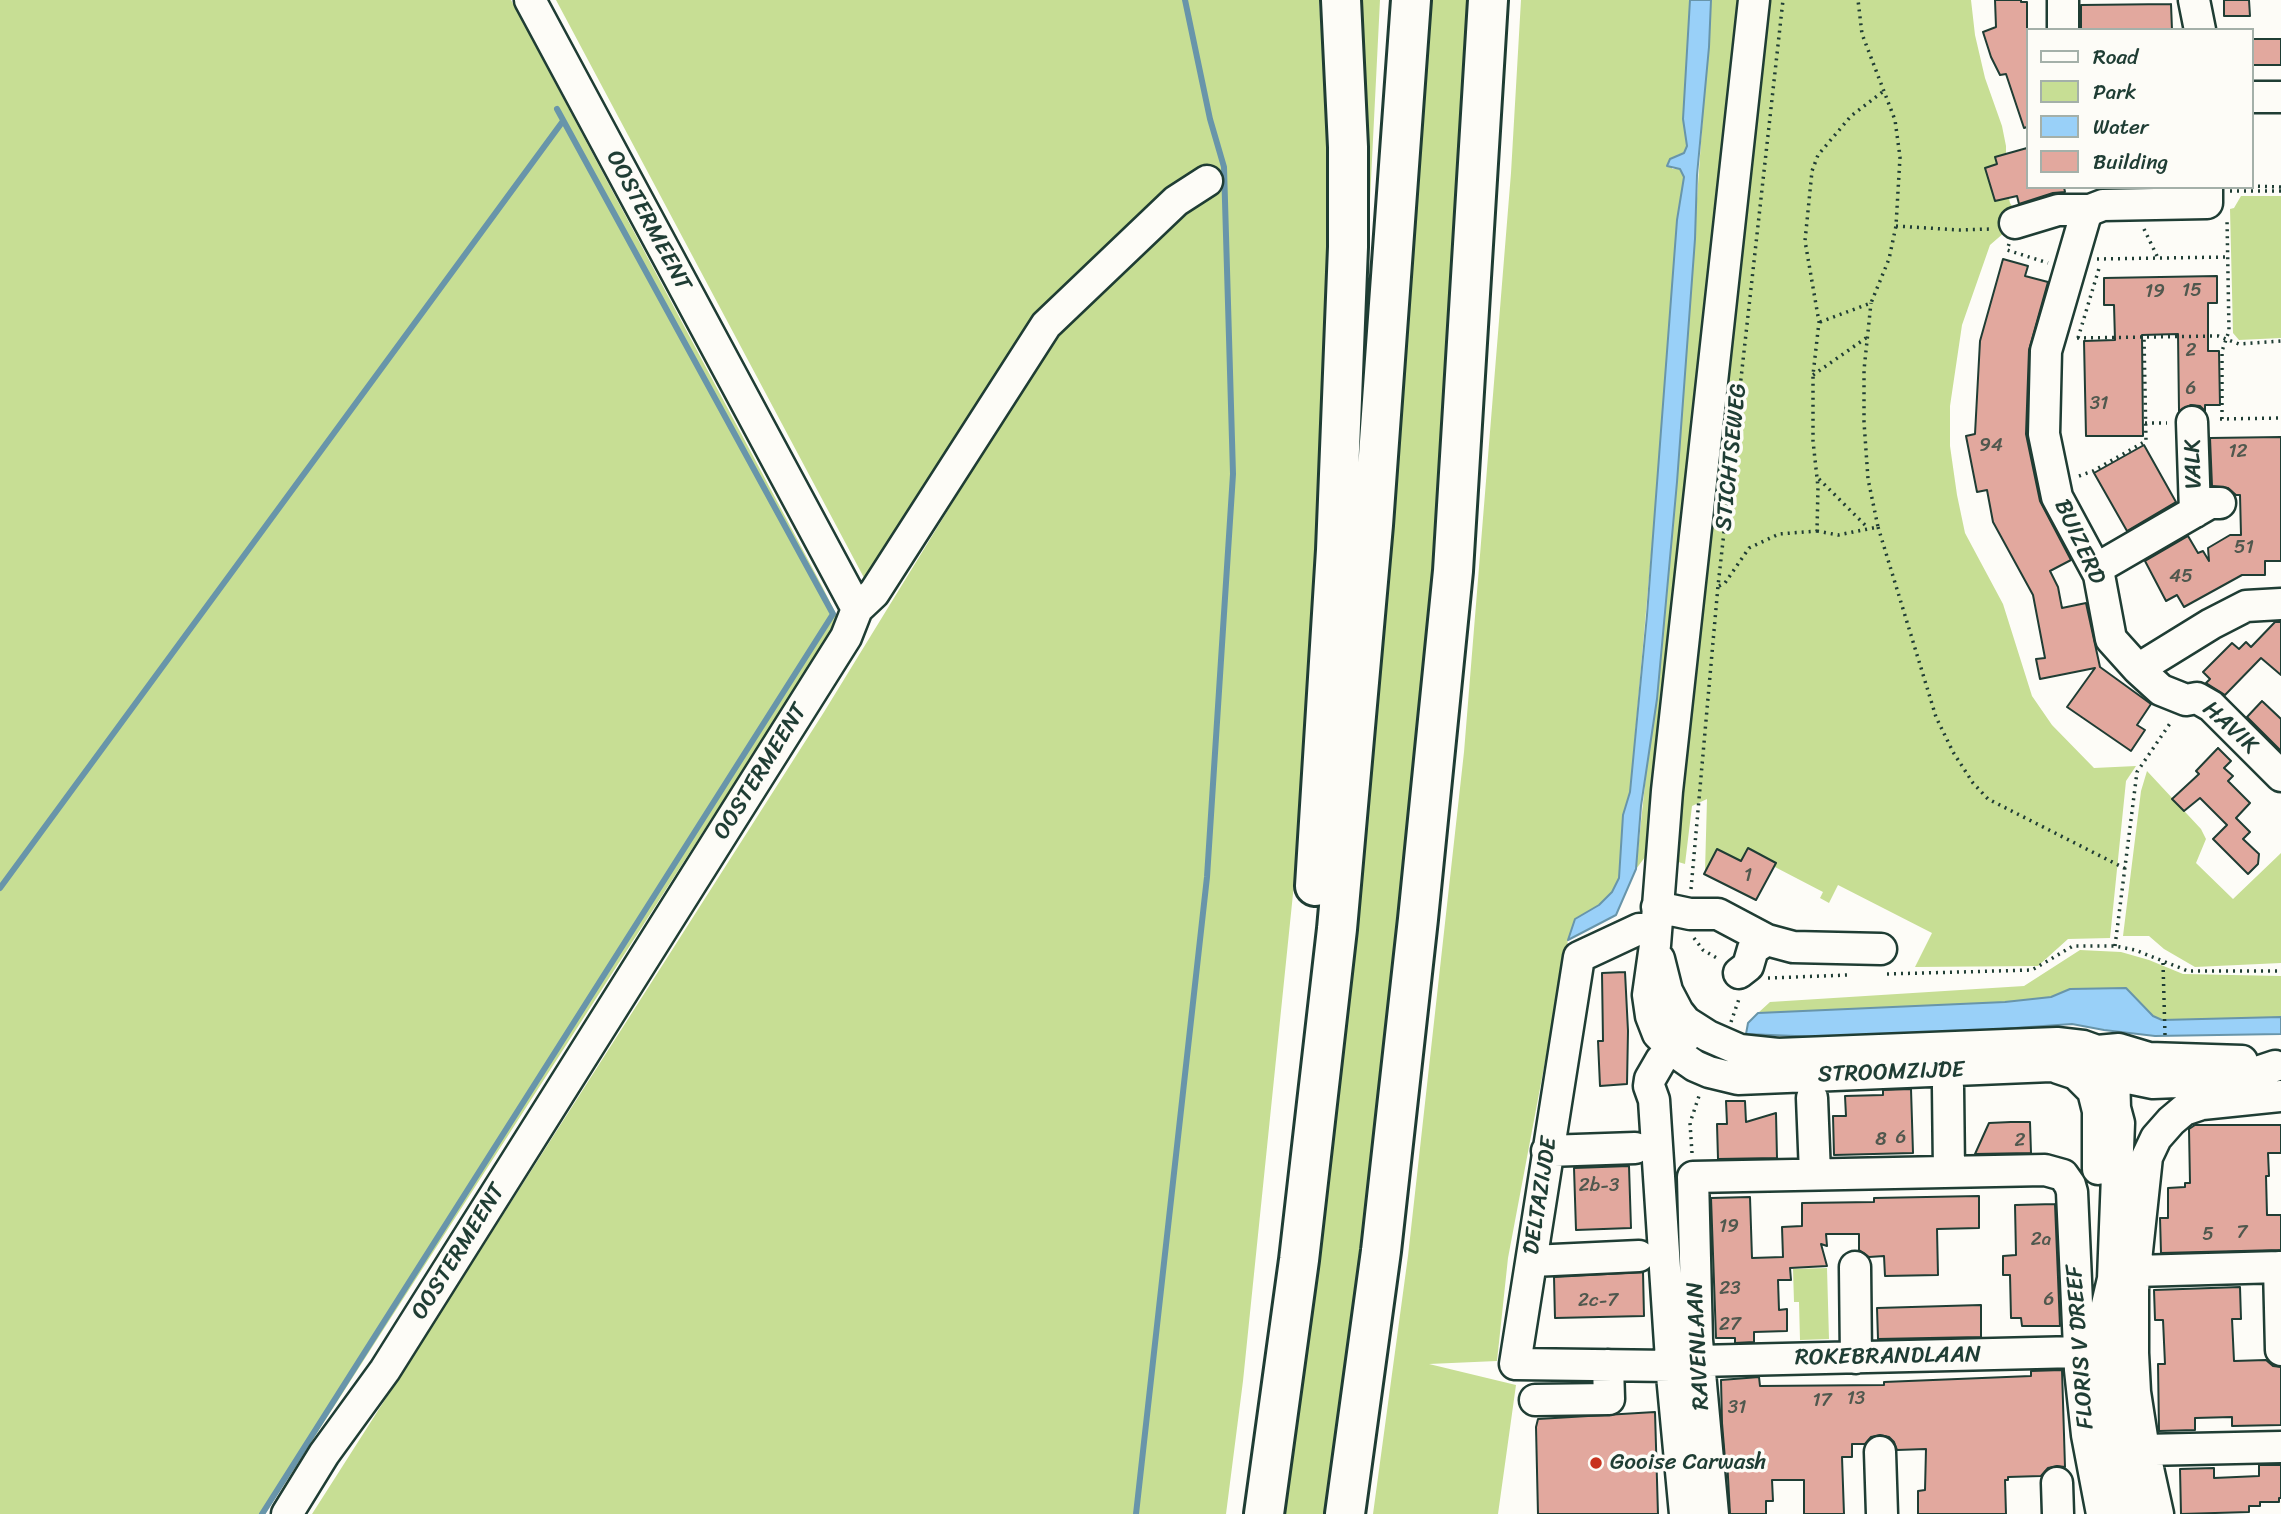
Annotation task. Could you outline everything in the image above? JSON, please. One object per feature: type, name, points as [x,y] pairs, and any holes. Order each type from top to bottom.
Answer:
[{"type":"highway","points":[[1299,1259],[1287,1223],[1315,886],[1336,550],[1348,247],[1349,146],[1341,0]]},
{"type":"highway","points":[[1264,1514],[1299,1259],[1336,929],[1371,553],[1411,0]]},
{"type":"highway","points":[[1345,1514],[1381,1251],[1453,571],[1488,0]]},
{"type":"street","name":"OOSTERMEENT","points":[[287,1514],[324,1454],[385,1370],[817,684],[846,637],[857,609],[530,0]]},
{"type":"street","name":"STICHTSEWEG","points":[[1688,1060],[1658,1034],[1651,1016],[1648,995],[1669,777],[1754,0]]},
{"type":"street","points":[[2063,0],[2063,28]]},
{"type":"street","points":[[2194,0],[2200,28]]},
{"type":"street","points":[[2253,96],[2281,97]]},
{"type":"street","points":[[857,609],[874,593],[1046,325],[1177,201],[1207,181]]},
{"type":"street","points":[[2008,228],[2058,210],[2090,210],[2103,205],[2207,203],[2217,189]]},
{"type":"street","name":"BUIZERD","points":[[2090,210],[2083,224],[2082,261],[2064,337],[2046,351],[2043,419],[2057,497],[2099,575],[2111,639],[2138,670]]},
{"type":"street","name":"VALK","points":[[2096,569],[2208,507],[2192,422]]},
{"type":"street","points":[[2138,670],[2211,624],[2246,606],[2281,604]]},
{"type":"street","name":"HAVIK","points":[[2138,670],[2161,690],[2186,700],[2197,698],[2211,706],[2281,776]]},
{"type":"street","points":[[1656,927],[1690,914],[1718,914],[1768,940],[1793,947],[1882,962]]},
{"type":"street","name":"STICHTSEWEG","points":[[1656,927],[1667,991],[1678,1012],[1696,1029]]},
{"type":"street","name":"DELTAZIJDE","points":[[1656,927],[1639,929],[1579,957],[1515,1364],[1685,1364]]},
{"type":"street","points":[[1739,973],[1748,966],[1753,949],[1768,940]]},
{"type":"street","points":[[1685,1514],[1685,1364],[1654,1100],[1649,1086],[1661,1060],[1688,1060],[1696,1029]]},
{"type":"street","name":"STROOMZIJDE","points":[[1696,1029],[1723,1044],[1756,1053],[2057,1043],[2083,1046],[2097,1051],[2119,1049],[2156,1062],[2249,1061],[2278,1066]]},
{"type":"street","points":[[2097,1051],[2114,1075],[2156,1062]]},
{"type":"street","name":"STROOMZIJDE","points":[[1688,1060],[1738,1079],[2051,1066],[2071,1058],[2114,1075]]},
{"type":"street","points":[[2108,1117],[2137,1096],[2156,1062]]},
{"type":"street","name":"FLORIS V DREEF","points":[[2051,1066],[2082,1078],[2108,1117],[2113,1279],[2106,1310],[2108,1372],[2116,1454],[2130,1514]]},
{"type":"street","name":"FLORIS V DREEF","points":[[2108,1117],[2115,1108],[2114,1075]]},
{"type":"street","points":[[1693,1177],[1949,1171],[1948,1087]]},
{"type":"street","points":[[2158,1514],[2144,1450],[2135,1392],[2133,1353],[2135,1271],[2144,1170],[2151,1147],[2163,1129],[2184,1110],[2202,1104],[2281,1096]]},
{"type":"street","points":[[1812,1098],[1815,1174]]},
{"type":"street","points":[[1548,1152],[1635,1148]]},
{"type":"street","name":"FLORIS V DREEF","points":[[1949,1171],[2052,1170],[2067,1179],[2073,1202],[2078,1352],[2087,1435],[2102,1514]]},
{"type":"street","name":"RAVENLAAN","points":[[1693,1177],[1685,1364],[1713,1514]]},
{"type":"street","points":[[1532,1261],[1639,1256]]},
{"type":"street","points":[[1855,1267],[1856,1358]]},
{"type":"street","points":[[2135,1271],[2280,1267],[2281,1350]]},
{"type":"street","name":"ROKEBRANDLAAN","points":[[1685,1364],[2078,1352]]},
{"type":"street","points":[[1535,1400],[1609,1399],[1608,1365]]},
{"type":"street","points":[[2144,1450],[2281,1447]]},
{"type":"street","points":[[1880,1452],[1882,1514]]},
{"type":"street","points":[[2057,1483],[2057,1514]]},
{"type":"path","name":"STICHTSEWEG","points":[[1739,973],[1697,944],[1692,934],[1692,866],[1718,586],[1783,0]]},
{"type":"path","points":[[1858,0],[1862,34],[1895,120],[1900,157],[1896,226],[1889,260],[1871,303],[1866,338],[1864,422],[1868,479],[1878,527],[1918,665],[1936,717],[1953,752],[1973,783],[1988,799],[2126,869]]},
{"type":"path","points":[[1817,531],[1817,478],[1812,441],[1813,375],[1819,322],[1805,241],[1812,171],[1818,155],[1851,116],[1885,90]]},
{"type":"path","points":[[2253,186],[2281,189]]},
{"type":"path","points":[[2222,419],[2222,351],[2229,331],[2228,257],[2217,189],[2281,189]]},
{"type":"path","points":[[2140,204],[2144,230],[2158,258]]},
{"type":"path","points":[[1896,226],[1959,230],[2008,228],[2007,250],[2082,261],[2228,257]]},
{"type":"path","points":[[2082,261],[2064,337],[2218,337],[2239,344],[2281,341]]},
{"type":"path","points":[[1819,322],[1871,303]]},
{"type":"path","points":[[1813,375],[1866,338]]},
{"type":"path","points":[[2053,481],[2093,471],[2146,441],[2144,338]]},
{"type":"path","name":"VALK","points":[[2192,422],[2281,418]]},
{"type":"path","points":[[1817,478],[1869,529]]},
{"type":"path","points":[[1718,586],[1725,583],[1749,548],[1779,534],[1817,531],[1838,535],[1878,527]]},
{"type":"path","points":[[2115,946],[2137,772],[2186,700]]},
{"type":"path","points":[[1882,962],[2032,970],[2073,946],[2115,946],[2188,971],[2281,971]]},
{"type":"path","points":[[2156,1062],[2164,1004],[2163,962]]},
{"type":"path","points":[[1739,973],[1763,978],[1857,975]]},
{"type":"path","points":[[1688,1060],[1693,1177]]},
{"type":"green space","points":[[0,0],[511,0],[839,620],[265,1514],[0,1514]]},
{"type":"green space","points":[[556,0],[1319,0],[1330,163],[1318,515],[1294,884],[1243,1381],[1226,1514],[312,1514],[824,712],[1067,316],[1069,290],[870,589]]},
{"type":"green space","points":[[1348,0],[1380,0],[1364,319]]},
{"type":"green space","points":[[1426,0],[1473,0],[1448,401],[1389,1014],[1328,1514],[1283,1514],[1325,1193]]},
{"type":"green space","points":[[1521,0],[1690,0],[1683,119],[1687,146],[1684,154],[1677,155],[1672,169],[1680,169],[1684,177],[1677,220],[1630,792],[1623,815],[1619,878],[1612,892],[1599,905],[1575,919],[1568,940],[1508,1258],[1497,1361],[1429,1364],[1516,1385],[1498,1514],[1373,1514],[1408,1256],[1464,752],[1511,173]]},
{"type":"green space","points":[[1711,0],[1741,0],[1652,848],[1636,869],[1677,482]]},
{"type":"green space","points":[[1765,0],[1971,0],[1975,35],[1985,78],[2006,146],[2006,154],[1995,157],[1997,164],[1985,168],[1991,188],[2003,185],[2005,181],[2010,203],[2020,219],[1990,245],[1962,325],[1950,406],[1950,446],[1965,533],[2003,604],[2032,696],[2052,725],[2094,768],[2136,766],[2126,781],[2110,938],[2068,939],[2038,966],[1915,967],[1932,933],[1838,885],[1829,903],[1820,898],[1823,892],[1773,866],[1705,871],[1707,799],[1692,806],[1685,864],[1675,861],[1698,613]]},
{"type":"green space","points":[[2241,196],[2281,196],[2281,338],[2239,340],[2233,333],[2230,209],[2234,208]]},
{"type":"green space","points":[[2147,771],[2201,829],[2206,839],[2196,863],[2233,899],[2281,853],[2281,963],[2195,967],[2164,949],[2149,936],[2123,936],[2141,791]]},
{"type":"green space","points":[[2080,950],[2121,952],[2183,974],[2281,976],[2281,1017],[2162,1020],[2153,1016],[2125,988],[2070,989],[2051,997],[2005,1002],[1758,1013],[1770,1002],[2024,986]]},
{"type":"green space","points":[[1827,1268],[1829,1339],[1800,1340],[1799,1302],[1794,1302],[1793,1269]]},
{"type":"water","points":[[1690,0],[1711,0],[1709,47],[1697,175],[1695,239],[1677,482],[1657,699],[1641,806],[1636,869],[1616,915],[1568,940],[1575,919],[1599,905],[1612,892],[1619,878],[1623,815],[1630,792],[1647,615],[1677,220],[1684,177],[1680,169],[1667,166],[1670,159],[1684,153],[1687,146],[1683,119]]},
{"type":"water","points":[[2126,988],[2153,1016],[2162,1020],[2281,1017],[2281,1034],[2155,1036],[2072,1024],[1844,1038],[1746,1034],[1748,1023],[1758,1013],[2005,1002],[2051,997],[2070,989]]},
{"type":"building","points":[[1995,0],[2027,2],[2024,128],[2006,74],[2000,75],[1983,32],[1996,27]]},
{"type":"building","points":[[2224,0],[2249,0],[2250,16],[2224,16]]},
{"type":"building","points":[[2171,4],[2172,28],[2081,28],[2081,5]]},
{"type":"building","points":[[2253,39],[2281,39],[2281,65],[2253,65]]},
{"type":"building","points":[[2025,149],[2025,189],[2064,189],[2065,192],[2019,204],[2017,196],[1995,201],[1985,168],[1997,164],[1995,157]]},
{"type":"building","points":[[2003,259],[2028,266],[2025,276],[2048,282],[2029,350],[2026,434],[2040,501],[2071,560],[2050,571],[2058,587],[2062,608],[2086,603],[2100,667],[2151,704],[2137,725],[2145,730],[2131,751],[2067,707],[2095,668],[2040,679],[2036,659],[2045,658],[2033,595],[1993,522],[1987,490],[1977,492],[1966,436],[1975,434],[1980,341]]},
{"type":"building","points":[[2217,276],[2217,303],[2208,303],[2208,351],[2219,351],[2220,405],[2205,405],[2205,411],[2200,406],[2191,405],[2179,411],[2178,334],[2142,335],[2143,436],[2086,436],[2084,341],[2115,340],[2114,305],[2104,305],[2104,278]]},
{"type":"building","points":[[2281,437],[2281,561],[2265,561],[2265,575],[2242,575],[2184,607],[2177,595],[2166,601],[2145,561],[2188,536],[2198,553],[2203,551],[2209,561],[2208,548],[2230,535],[2241,535],[2240,495],[2228,488],[2212,486],[2210,438]]},
{"type":"building","points":[[2144,445],[2176,502],[2127,531],[2094,473]]},
{"type":"building","points":[[2275,622],[2281,622],[2281,675],[2261,658],[2225,695],[2206,683],[2210,679],[2203,672],[2232,643],[2239,649],[2246,642],[2251,647]]},
{"type":"building","points":[[2262,701],[2281,719],[2281,751],[2247,717]]},
{"type":"building","points":[[2218,748],[2231,761],[2224,768],[2233,776],[2228,781],[2250,803],[2236,818],[2250,832],[2243,839],[2259,854],[2258,864],[2248,874],[2213,839],[2227,825],[2200,798],[2184,811],[2172,799],[2199,774],[2196,771]]},
{"type":"building","points":[[1748,848],[1776,863],[1756,900],[1704,874],[1717,849],[1741,861]]},
{"type":"building","points":[[1625,972],[1627,1084],[1600,1086],[1598,1041],[1603,1041],[1602,973]]},
{"type":"building","points":[[1911,1089],[1913,1153],[1834,1155],[1833,1116],[1846,1116],[1845,1096],[1883,1095],[1883,1090]]},
{"type":"building","points":[[1726,1101],[1745,1101],[1746,1122],[1776,1113],[1777,1158],[1718,1159],[1717,1124],[1727,1124]]},
{"type":"building","points":[[2030,1122],[2031,1153],[1975,1154],[1989,1123]]},
{"type":"building","points":[[2195,1125],[2281,1125],[2281,1153],[2268,1153],[2269,1176],[2266,1176],[2267,1215],[2281,1215],[2281,1250],[2161,1253],[2160,1218],[2168,1218],[2168,1188],[2185,1187],[2185,1183],[2190,1183],[2189,1129]]},
{"type":"building","points":[[1629,1166],[1631,1228],[1576,1230],[1574,1168]]},
{"type":"building","points":[[1979,1196],[1979,1228],[1937,1229],[1938,1275],[1885,1276],[1884,1256],[1869,1257],[1859,1250],[1859,1234],[1826,1234],[1827,1246],[1821,1244],[1827,1266],[1790,1268],[1791,1280],[1778,1280],[1779,1310],[1787,1309],[1787,1331],[1754,1332],[1754,1342],[1735,1343],[1735,1338],[1716,1338],[1711,1198],[1750,1197],[1752,1258],[1783,1257],[1782,1227],[1802,1226],[1802,1203],[1874,1202],[1874,1198]]},
{"type":"building","points":[[2055,1204],[2060,1326],[2022,1326],[2021,1318],[2011,1318],[2010,1275],[2003,1275],[2003,1256],[2016,1255],[2015,1205]]},
{"type":"building","points":[[1643,1272],[1644,1316],[1555,1318],[1554,1277]]},
{"type":"building","points":[[2240,1287],[2241,1319],[2232,1319],[2234,1361],[2266,1360],[2273,1366],[2281,1367],[2281,1425],[2232,1426],[2232,1417],[2195,1418],[2195,1430],[2159,1431],[2158,1364],[2165,1364],[2163,1320],[2155,1320],[2154,1290]]},
{"type":"building","points":[[1981,1305],[1981,1337],[1878,1339],[1877,1308]]},
{"type":"building","points":[[2062,1370],[2065,1467],[2048,1468],[2041,1476],[2008,1477],[2008,1480],[2005,1480],[2006,1514],[1918,1514],[1918,1491],[1925,1490],[1926,1449],[1897,1450],[1889,1437],[1880,1435],[1871,1437],[1865,1444],[1852,1444],[1852,1457],[1842,1457],[1844,1514],[1804,1514],[1804,1480],[1772,1480],[1773,1501],[1766,1501],[1766,1514],[1730,1514],[1721,1380],[1759,1377],[1760,1386],[1884,1385],[1884,1382],[2031,1376],[2031,1371]]},
{"type":"building","name":"Gooise Carwash","points":[[1655,1412],[1658,1514],[1538,1514],[1538,1419]]},
{"type":"building","points":[[2259,1465],[2281,1465],[2279,1502],[2260,1502],[2260,1506],[2249,1506],[2249,1512],[2181,1514],[2180,1469],[2214,1468],[2214,1478],[2259,1476]]},
{"type":"waterway","points":[[1136,1514],[1207,877],[1233,474],[1224,167],[1210,119],[1185,0]]},
{"type":"waterway","points":[[262,1514],[833,614],[557,109]]},
{"type":"waterway","points":[[0,888],[563,121]]},
{"type":"place","name":"Gooise Carwash","points":[[1596,1463]]}]
